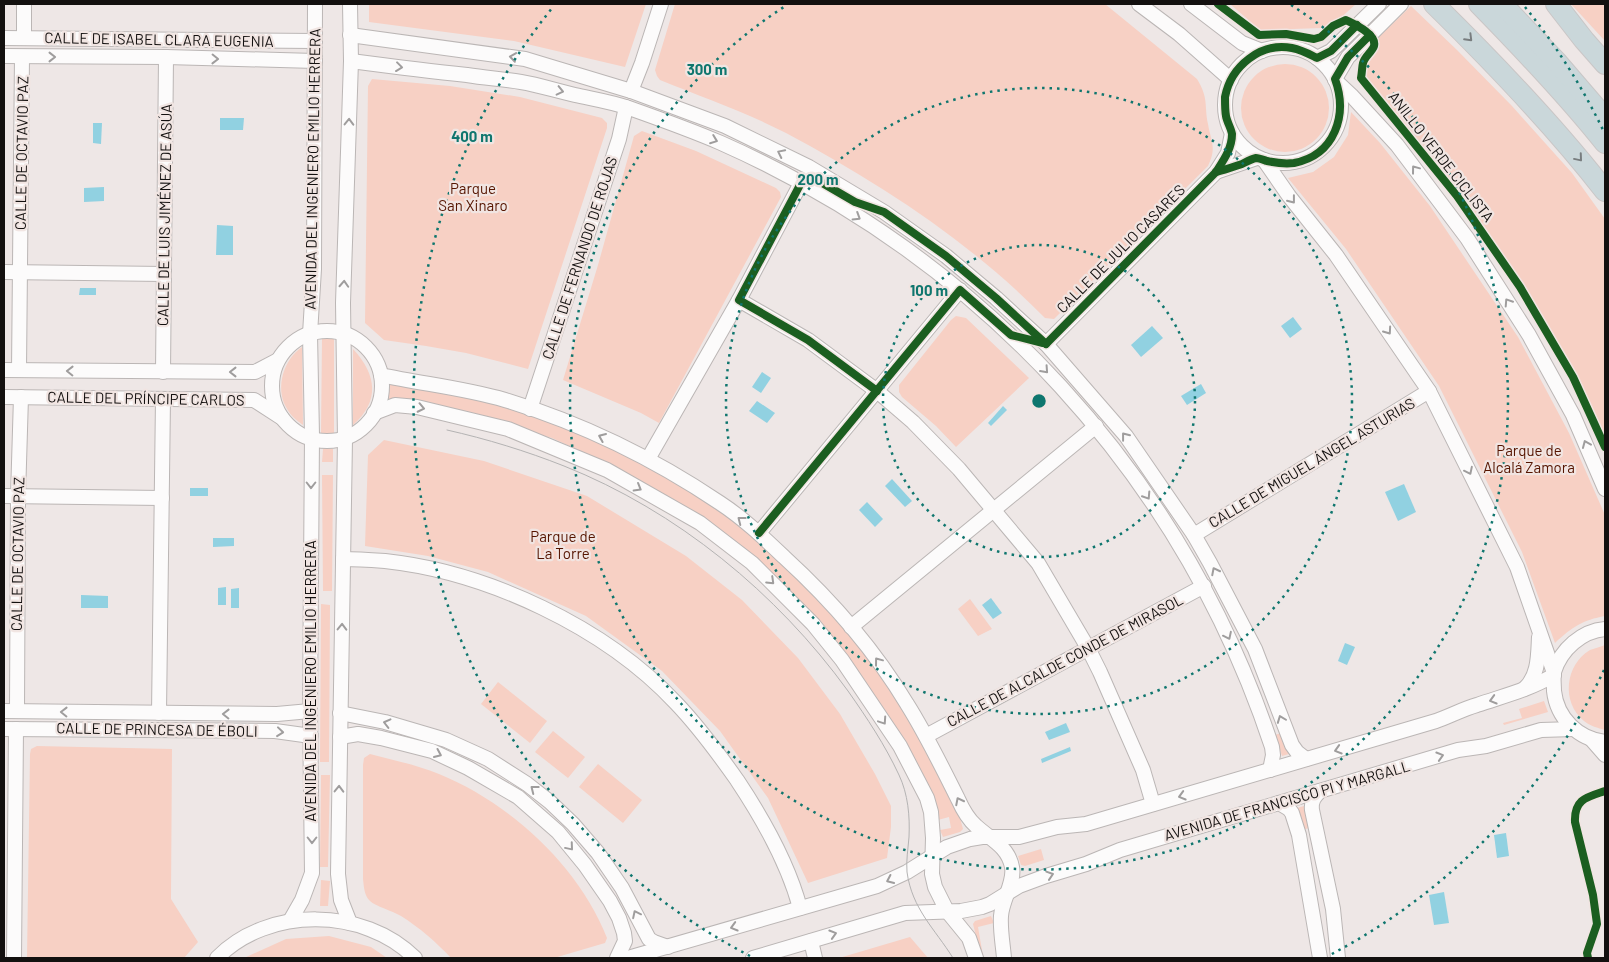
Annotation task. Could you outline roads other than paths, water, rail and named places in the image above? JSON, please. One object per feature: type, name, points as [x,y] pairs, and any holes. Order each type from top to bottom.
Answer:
[{"type":"highway","points":[[1434,4],[1494,63],[1581,160],[1605,191]]},
{"type":"highway","points":[[1479,4],[1534,61],[1605,143]]},
{"type":"highway","points":[[1502,4],[1556,61],[1605,118]]},
{"type":"highway","points":[[1544,4],[1584,40]]},
{"type":"highway","points":[[1556,4],[1605,64]]},
{"type":"street","points":[[24,4],[24,38]]},
{"type":"street","name":"AVENIDA DEL INGENIERO EMILIO HERRERA","points":[[290,921],[302,900],[312,873],[310,711],[312,436],[310,334],[314,269],[315,4]]},
{"type":"street","name":"AVENIDA DEL INGENIERO EMILIO HERRERA","points":[[350,4],[351,61],[343,333],[345,439],[338,874],[341,900],[350,924]]},
{"type":"street","points":[[631,91],[661,4]]},
{"type":"street","points":[[1139,4],[1179,34],[1231,80]]},
{"type":"street","points":[[1191,4],[1242,43],[1262,51]]},
{"type":"street","points":[[1317,58],[1330,51],[1379,4]]},
{"type":"street","points":[[1401,4],[1348,58],[1335,80],[1340,95],[1341,110],[1338,125],[1331,138],[1321,150],[1308,158],[1279,164],[1260,159],[1242,148],[1232,133],[1226,116],[1225,97],[1231,80],[1249,58],[1262,51],[1276,48],[1290,48],[1317,58],[1335,80],[1397,145],[1467,238],[1529,334],[1573,415],[1605,488]]},
{"type":"street","points":[[350,35],[525,59],[631,91],[725,126],[809,167],[884,212],[946,256],[996,298],[1046,344],[1126,436],[1194,535],[1255,649],[1292,746],[1306,759]]},
{"type":"street","name":"CALLE DE ISABEL CLARA EUGENIA","points":[[4,38],[315,41]]},
{"type":"street","name":"CALLE DE ISABEL CLARA EUGENIA","points":[[4,56],[166,57],[315,61]]},
{"type":"street","name":"CALLE DE OCTAVIO PAZ","points":[[20,370],[22,57]]},
{"type":"street","name":"CALLE DE LUIS JIMÉNEZ DE ASÚA","points":[[163,372],[166,57]]},
{"type":"street","points":[[351,61],[521,82],[626,107],[720,142],[819,193],[889,237],[935,270],[1030,353],[1096,426],[1144,491],[1204,586],[1241,663],[1268,732],[1273,755],[1270,770]]},
{"type":"street","name":"CALLE DE FERNANDO DE ROJAS","points":[[530,408],[619,139],[626,107]]},
{"type":"street","name":"CALLE DE JULIO CASARES","points":[[1046,344],[1216,172],[1228,152],[1232,133]]},
{"type":"street","points":[[1260,159],[1336,255],[1430,391],[1517,567],[1554,674],[1555,695],[1558,707],[1574,729],[1591,739],[1605,742]]},
{"type":"street","name":"CALLE DE JULIO CASARES","points":[[1216,172],[1260,159]]},
{"type":"street","points":[[648,460],[739,300],[800,183],[812,177],[855,202],[884,212]]},
{"type":"street","points":[[4,272],[164,274]]},
{"type":"street","points":[[759,533],[960,290]]},
{"type":"street","points":[[739,300],[808,340],[877,391],[920,429],[959,469],[1038,563],[1088,648],[1143,770],[1153,804]]},
{"type":"street","name":"AVENIDA DEL INGENIERO EMILIO HERRERA","points":[[282,418],[274,400],[272,379],[278,360],[286,348],[310,334],[326,331],[343,333]]},
{"type":"street","points":[[282,418],[292,428],[323,441],[345,439],[366,424],[374,413],[380,401],[382,388],[381,374],[374,356],[360,342],[343,333]]},
{"type":"street","points":[[1011,335],[1046,344]]},
{"type":"street","name":"CALLE DEL PRÍNCIPE CARLOS","points":[[4,370],[256,372],[278,360]]},
{"type":"street","points":[[381,374],[470,392],[530,408],[613,442],[648,460],[720,504],[759,533],[834,606],[882,665],[926,736],[964,810],[978,828],[1003,848],[1012,864],[1012,876],[1001,916],[1004,958]]},
{"type":"street","name":"CALLE DE MIGUEL ÁNGEL ASTURIAS","points":[[1194,535],[1430,391]]},
{"type":"street","name":"CALLE DEL PRÍNCIPE CARLOS","points":[[4,397],[254,400],[282,418]]},
{"type":"street","name":"CALLE DE OCTAVIO PAZ","points":[[10,711],[21,397]]},
{"type":"street","points":[[159,713],[163,399]]},
{"type":"street","points":[[374,413],[395,405],[417,407],[508,429],[607,470],[700,523],[752,563],[796,606],[836,653],[900,746],[927,798],[931,812],[933,879],[946,911],[969,938],[976,958]]},
{"type":"street","points":[[851,626],[1096,426]]},
{"type":"street","points":[[4,496],[162,498]]},
{"type":"street","points":[[343,559],[386,561],[438,571],[473,580],[516,595],[566,620],[632,664],[675,702],[720,754],[759,815],[788,872],[800,908]]},
{"type":"street","name":"CALLE DE ALCALDE CONDE DE MIRASOL","points":[[926,736],[1204,586]]},
{"type":"street","points":[[628,958],[884,883],[958,843],[982,837],[1019,837],[1057,827],[1081,825],[1436,720],[1542,682],[1554,674],[1560,658],[1575,641],[1585,634],[1605,629]]},
{"type":"street","points":[[1522,690],[1530,683],[1535,672],[1540,634]]},
{"type":"street","name":"CALLE DE PRINCESA DE ÉBOLI","points":[[10,711],[277,714],[310,711]]},
{"type":"street","points":[[340,713],[385,722],[446,740],[488,759],[527,784],[550,802],[573,824],[598,853],[622,888],[646,934],[654,942],[668,947]]},
{"type":"street","points":[[10,729],[14,958]]},
{"type":"street","name":"CALLE DE PRINCESA DE ÉBOLI","points":[[10,729],[275,731],[311,736]]},
{"type":"street","name":"AVENIDA DE FRANCISCO PI Y MARGALL","points":[[753,958],[905,913],[961,911],[982,907],[1019,886],[1086,864],[1120,850],[1458,750],[1486,746],[1541,730],[1574,729]]},
{"type":"street","points":[[340,737],[358,734],[432,751],[468,768],[518,797],[558,832],[585,865],[610,901],[624,933],[624,940],[617,958]]},
{"type":"street","points":[[1591,739],[1605,756]]},
{"type":"street","points":[[1320,790],[1312,801],[1312,810],[1333,909],[1338,958]]},
{"type":"street","points":[[1279,803],[1292,813],[1299,835],[1320,958]]},
{"type":"street","points":[[217,958],[240,941],[290,921],[329,920],[367,928],[398,945],[416,958]]},
{"type":"street","points":[[811,941],[815,958]]},
{"type":"water","points":[[220,118],[244,118],[243,130],[220,130]]},
{"type":"water","points":[[93,123],[102,123],[101,144],[93,143]]},
{"type":"water","points":[[104,187],[104,201],[84,202],[84,188]]},
{"type":"water","points":[[217,225],[233,226],[233,255],[216,255]]},
{"type":"water","points":[[80,288],[96,288],[96,295],[79,295]]},
{"type":"water","points":[[1293,317],[1302,329],[1290,338],[1281,326]]},
{"type":"water","points":[[1152,326],[1163,338],[1141,357],[1131,345]]},
{"type":"water","points":[[762,372],[771,378],[761,393],[752,387]]},
{"type":"water","points":[[1201,384],[1206,393],[1187,405],[1181,396]]},
{"type":"water","points":[[757,401],[775,413],[767,423],[749,411]]},
{"type":"water","points":[[1003,406],[1007,410],[991,426],[988,423]]},
{"type":"water","points":[[892,479],[912,501],[905,507],[885,486]]},
{"type":"water","points":[[1404,484],[1416,512],[1398,521],[1385,492]]},
{"type":"water","points":[[190,488],[208,488],[208,496],[190,496]]},
{"type":"water","points":[[867,502],[883,519],[875,527],[859,510]]},
{"type":"water","points":[[213,538],[234,538],[234,546],[213,547]]},
{"type":"water","points":[[226,587],[226,605],[218,605],[218,588]]},
{"type":"water","points":[[239,588],[239,608],[231,608],[231,589]]},
{"type":"water","points":[[81,595],[108,596],[108,608],[81,608]]},
{"type":"water","points":[[991,598],[1002,613],[993,619],[982,605]]},
{"type":"water","points":[[1345,643],[1355,647],[1347,665],[1338,661]]},
{"type":"water","points":[[1066,723],[1070,732],[1049,740],[1045,732]]},
{"type":"water","points":[[1070,747],[1071,751],[1042,763],[1041,759]]},
{"type":"water","points":[[1506,833],[1509,856],[1497,858],[1494,835]]},
{"type":"water","points":[[1444,892],[1449,923],[1434,925],[1429,895]]},
{"type":"tram line","points":[[447,430],[492,441],[564,466],[646,506],[685,531],[722,559],[790,621],[848,691],[888,753],[899,775],[909,813],[907,872],[910,885],[919,908],[953,958]]},
{"type":"park label","name":"Parque San Xinaro","points":[[473,198]]},
{"type":"park label","name":"Parque de Alcalá Zamora","points":[[1529,460]]},
{"type":"park label","name":"Parque de La Torre","points":[[563,546]]}]
